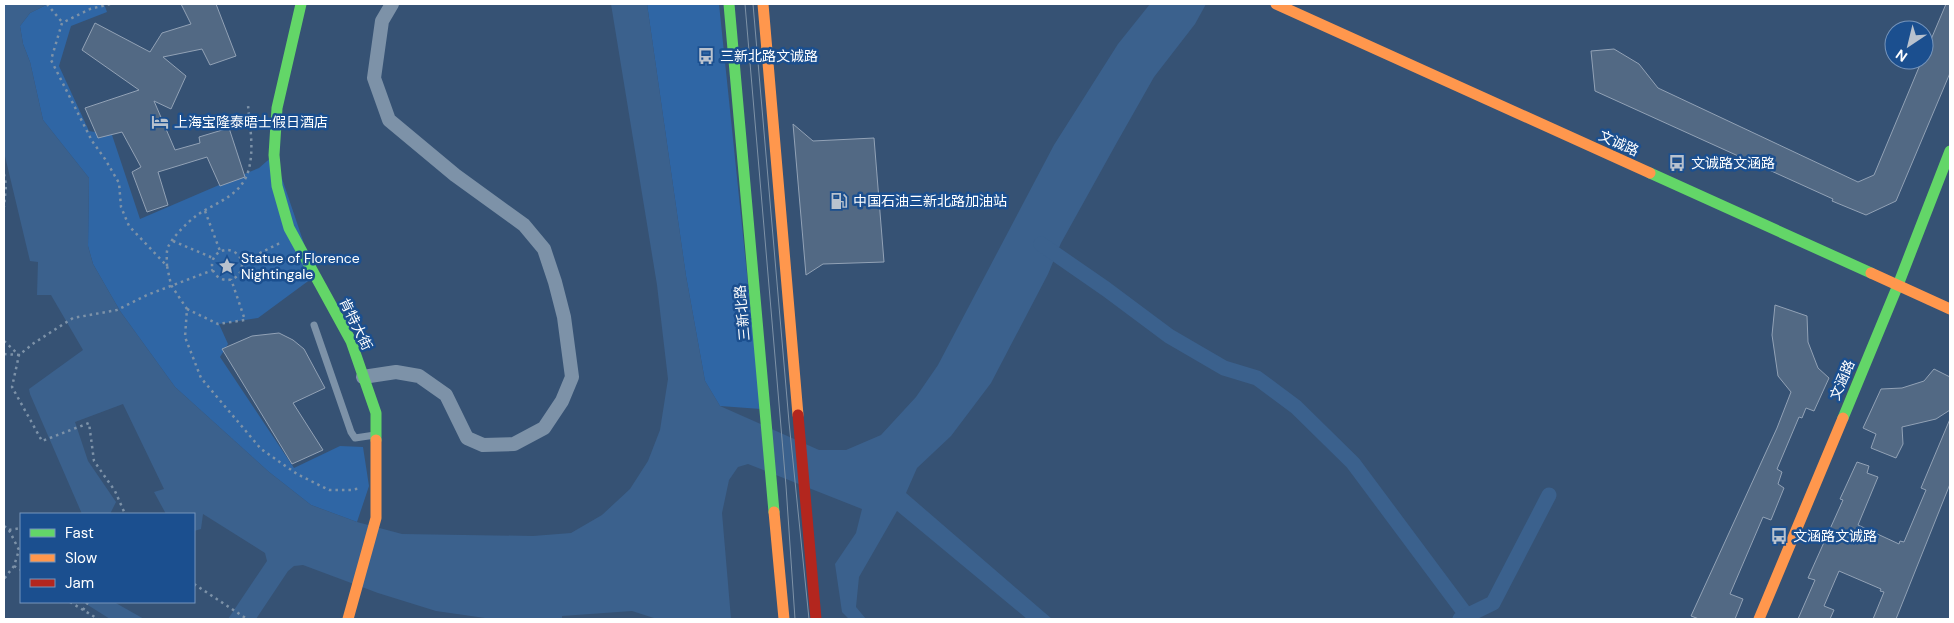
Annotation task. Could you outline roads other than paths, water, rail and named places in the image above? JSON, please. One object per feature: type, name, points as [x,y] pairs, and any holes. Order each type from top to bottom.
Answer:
[{"type":"street","name":"肯特大街","points":[[301,4],[277,108],[274,155],[277,186],[289,228],[350,342],[376,413],[376,518],[348,619]]},
{"type":"street","points":[[363,377],[396,372],[419,376],[446,395],[467,438],[483,445],[514,444],[544,428],[562,401],[572,377],[564,317],[544,249],[524,225],[455,175],[389,120],[374,78],[382,21],[392,4]]},
{"type":"street","name":"三新北路","points":[[729,4],[784,619]]},
{"type":"street","points":[[762,4],[816,619]]},
{"type":"street","name":"文诚路","points":[[1276,4],[1950,309]]},
{"type":"street","name":"文涵路","points":[[1759,619],[1898,285],[1950,151]]},
{"type":"lane","points":[[314,325],[355,438],[377,434]]},
{"type":"waterway","points":[[1041,244],[1169,336],[1224,368],[1257,378],[1296,407],[1353,463],[1467,616]]},
{"type":"waterway","points":[[1460,619],[1493,603],[1549,495]]},
{"type":"tram line","points":[[745,4],[786,486],[795,619]]},
{"type":"tram line","points":[[753,4],[789,422],[809,619]]},
{"type":"place","name":"三新北路文诚路","points":[[706,56]]},
{"type":"place","name":"上海宝隆泰晤士假日酒店","points":[[160,122]]},
{"type":"place","name":"文诚路文涵路","points":[[1677,163]]},
{"type":"place","name":"中国石油三新北路加油站","points":[[839,201]]},
{"type":"place","name":"Statue of Florence Nightingale","points":[[227,266]]},
{"type":"place","name":"文涵路文诚路","points":[[1779,536]]}]
